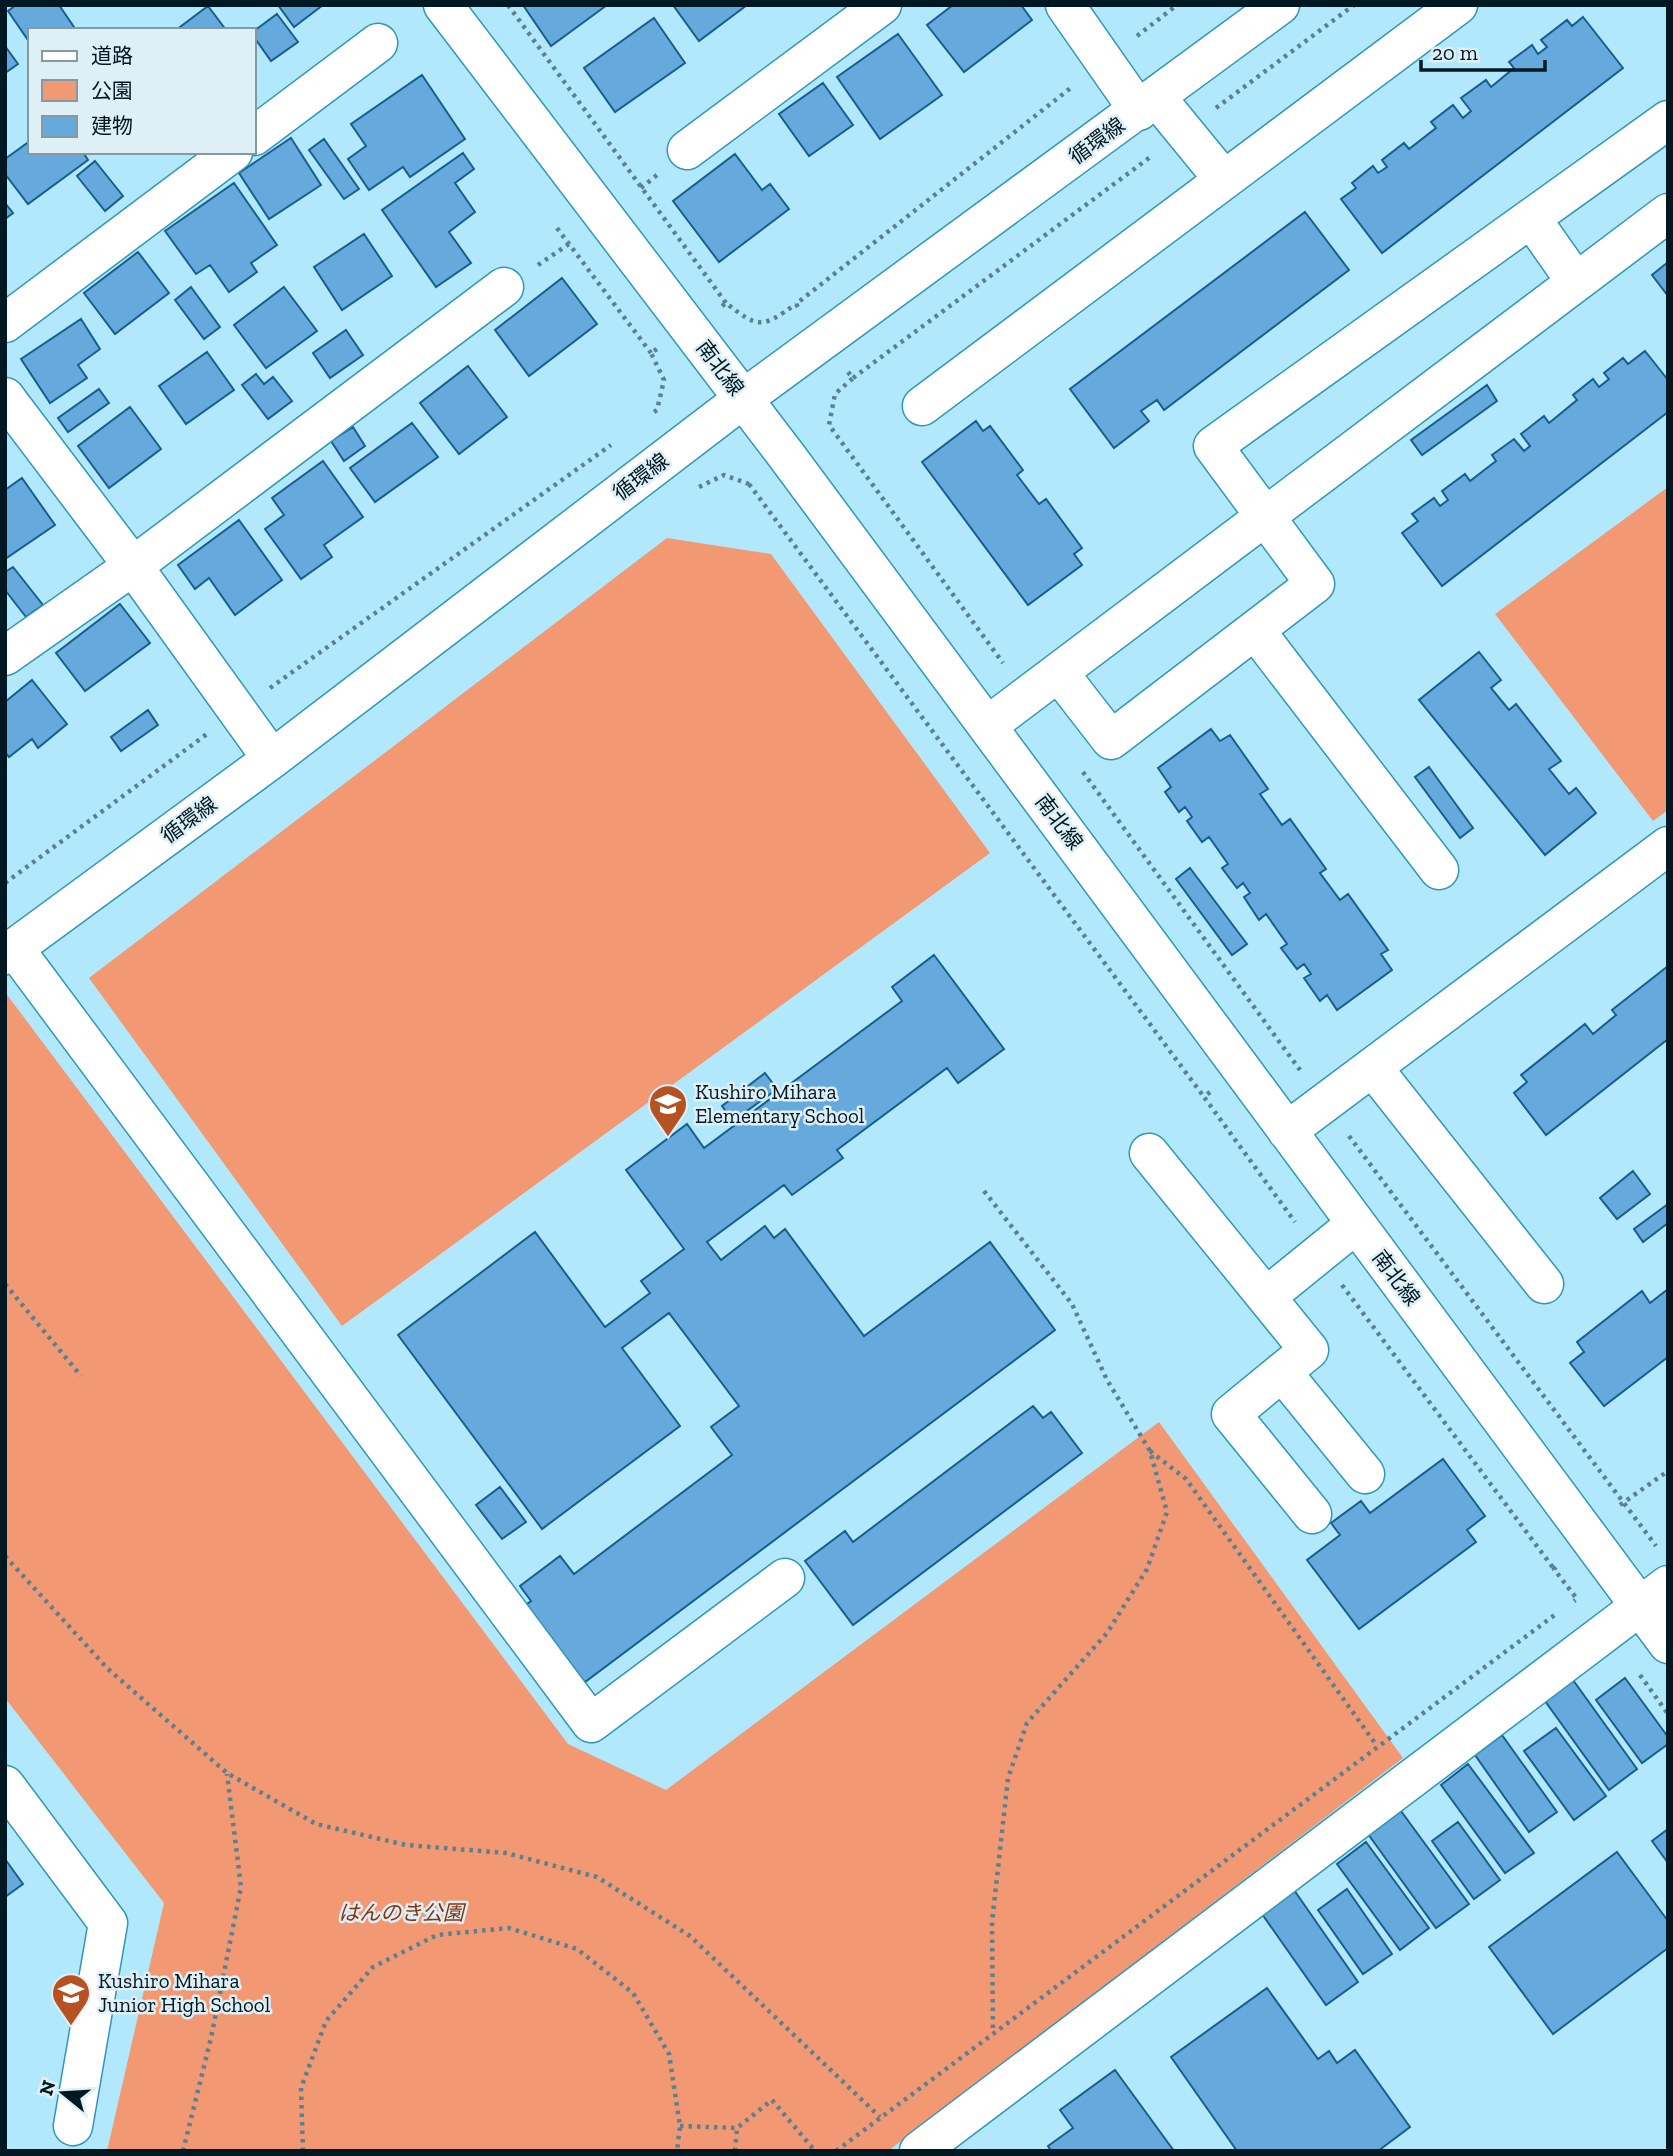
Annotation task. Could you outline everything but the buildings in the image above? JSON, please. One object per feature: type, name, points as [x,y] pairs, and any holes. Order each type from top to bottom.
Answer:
[{"type":"street","name":"南北線","points":[[443,5],[743,399],[1589,1538],[1656,1581],[1668,1644]]},
{"type":"street","points":[[687,150],[882,5]]},
{"type":"street","points":[[1065,5],[1104,62],[1147,104],[1184,132],[1224,180]]},
{"type":"street","name":"循環線","points":[[10,952],[272,759],[743,399],[1280,5]]},
{"type":"street","points":[[922,406],[1458,5]]},
{"type":"street","points":[[256,134],[377,43]]},
{"type":"street","points":[[1059,673],[1111,740],[1315,584],[1213,446],[1668,120]]},
{"type":"street","points":[[5,323],[230,154]]},
{"type":"street","points":[[987,726],[1668,213]]},
{"type":"street","points":[[1531,218],[1576,282]]},
{"type":"street","points":[[5,656],[133,566],[504,287]]},
{"type":"street","points":[[5,397],[133,566],[272,759]]},
{"type":"street","points":[[1255,630],[1438,870]]},
{"type":"street","points":[[1287,1131],[1668,846]]},
{"type":"street","points":[[10,952],[591,1723],[785,1578]]},
{"type":"street","points":[[1373,1068],[1544,1284]]},
{"type":"street","points":[[1149,1153],[1309,1350],[1231,1413],[1312,1514]]},
{"type":"street","points":[[1266,1297],[1356,1224]]},
{"type":"street","points":[[1282,1371],[1365,1474]]},
{"type":"street","points":[[919,2151],[1656,1581]]},
{"type":"street","points":[[5,1785],[108,1923],[74,2126]]},
{"type":"path","points":[[508,5],[726,303]]},
{"type":"path","points":[[823,341],[796,304],[1177,5]]},
{"type":"path","points":[[853,379],[1354,5]]},
{"type":"path","points":[[5,883],[617,440]]},
{"type":"path","points":[[749,484],[1318,1254],[1577,1599],[840,2150]]},
{"type":"path","points":[[1204,1097],[1278,1040],[1622,1503],[1656,1581]]},
{"type":"path","points":[[984,1191],[1072,1304],[1107,1380],[1150,1451],[1167,1512],[1147,1569],[1107,1633],[1027,1723],[1008,1778],[992,1922],[993,2033]]},
{"type":"path","points":[[5,1284],[81,1376]]},
{"type":"path","points":[[1150,1451],[1186,1479],[1377,1746]]},
{"type":"path","points":[[1554,1569],[1589,1538],[1622,1503],[1668,1471]]},
{"type":"path","points":[[5,1556],[107,1668],[227,1773],[316,1824],[406,1845],[506,1853],[597,1877],[690,1936],[880,2118]]},
{"type":"path","points":[[183,2151],[211,2038],[241,1887],[227,1773]]},
{"type":"path","points":[[303,2151],[301,2088],[326,2021],[373,1967],[437,1935],[509,1928],[577,1949],[633,1993],[669,2054],[680,2126],[677,2151]]},
{"type":"path","points":[[680,2126],[737,2128],[772,2100],[816,2151]]},
{"type":"path","points":[[735,2151],[737,2128]]},
{"type":"green space","points":[[1668,487],[1668,810],[1653,821],[1495,614]]},
{"type":"green space","points":[[667,538],[771,554],[990,853],[342,1326],[89,978]]},
{"type":"green space","name":"はんのき公園","points":[[5,992],[568,1744],[666,1790],[1159,1422],[1403,1758],[888,2151],[107,2151],[164,1903],[5,1698]]},
{"type":"place","name":"Kushiro Mihara Elementary School","points":[[668,1138]]},
{"type":"place","name":"Kushiro Mihara Junior High School","points":[[71,2027]]}]
